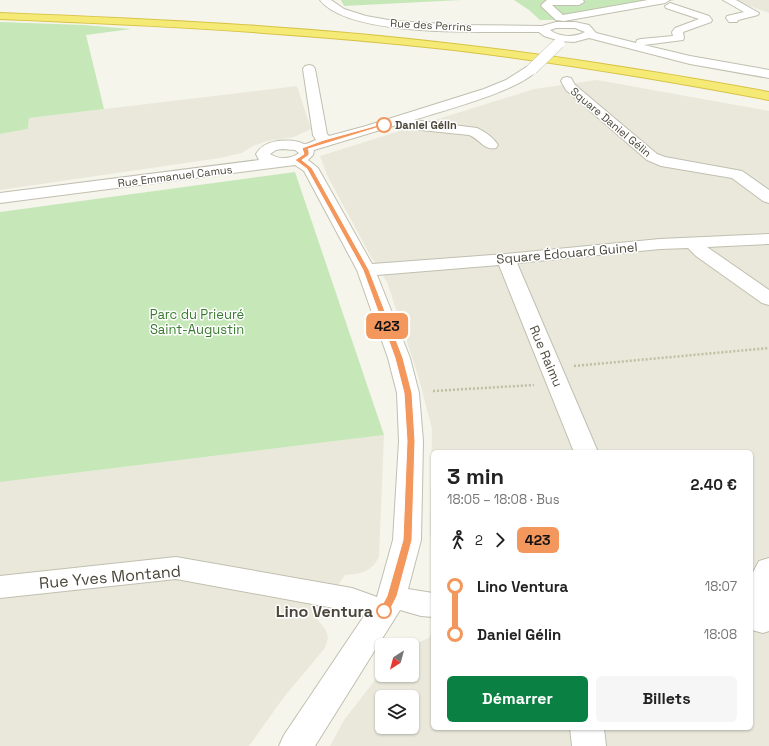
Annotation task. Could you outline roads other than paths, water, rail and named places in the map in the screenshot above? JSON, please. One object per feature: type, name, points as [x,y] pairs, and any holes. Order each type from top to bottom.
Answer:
[{"type":"highway","points":[[0,10],[194,19],[344,30],[496,46],[587,58],[769,88]]},
{"type":"highway","points":[[0,16],[207,25],[409,42],[682,80],[769,96]]},
{"type":"street","name":"Rue des Perrins","points":[[325,0],[330,6],[341,12],[362,19],[384,22],[440,27],[543,29]]},
{"type":"street","points":[[728,0],[754,13],[731,18],[733,20]]},
{"type":"street","points":[[579,2],[551,2],[546,4],[560,18],[564,18],[667,3],[693,2]]},
{"type":"street","points":[[617,19],[667,3],[707,20],[679,30],[677,32],[679,38],[640,42],[632,46]]},
{"type":"street","points":[[595,25],[586,31],[574,38],[560,40],[545,33],[543,29],[550,26],[563,25],[586,31],[632,46],[690,60],[769,74]]},
{"type":"street","name":"Rue Emmanuel Camus","points":[[0,198],[97,186],[293,157],[326,141],[489,92],[510,83],[532,70],[560,40]]},
{"type":"street","points":[[309,69],[320,135],[326,141]]},
{"type":"street","name":"Square Daniel Gélin","points":[[567,81],[570,87],[652,158],[737,174],[769,198]]},
{"type":"street","points":[[398,120],[421,126],[472,131],[479,134],[491,145]]},
{"type":"street","name":"Rue Emmanuel Camus","points":[[72,188],[94,183],[240,161],[274,146],[298,146],[293,157]]},
{"type":"street","points":[[264,151],[263,154],[265,158],[293,157],[310,168],[366,270],[399,358],[408,393],[411,441],[408,540],[388,603],[296,746]]},
{"type":"street","name":"Square Édouard Guinel","points":[[366,270],[506,259],[660,244],[769,239]]},
{"type":"street","points":[[693,243],[702,252],[769,299]]},
{"type":"street","name":"Rue Raimu","points":[[506,259],[585,450]]},
{"type":"street","name":"Rue Yves Montand","points":[[0,587],[176,568],[352,600],[431,605]]},
{"type":"street","points":[[761,620],[755,595],[769,569]]},
{"type":"street","points":[[587,730],[589,746]]},
{"type":"place","name":"Daniel Gélin","points":[[384,125]]},
{"type":"place","name":"Lino Ventura","points":[[384,611]]},
{"type":"park label","name":"Parc du Prieuré Saint-Augustin","points":[[197,322]]}]
